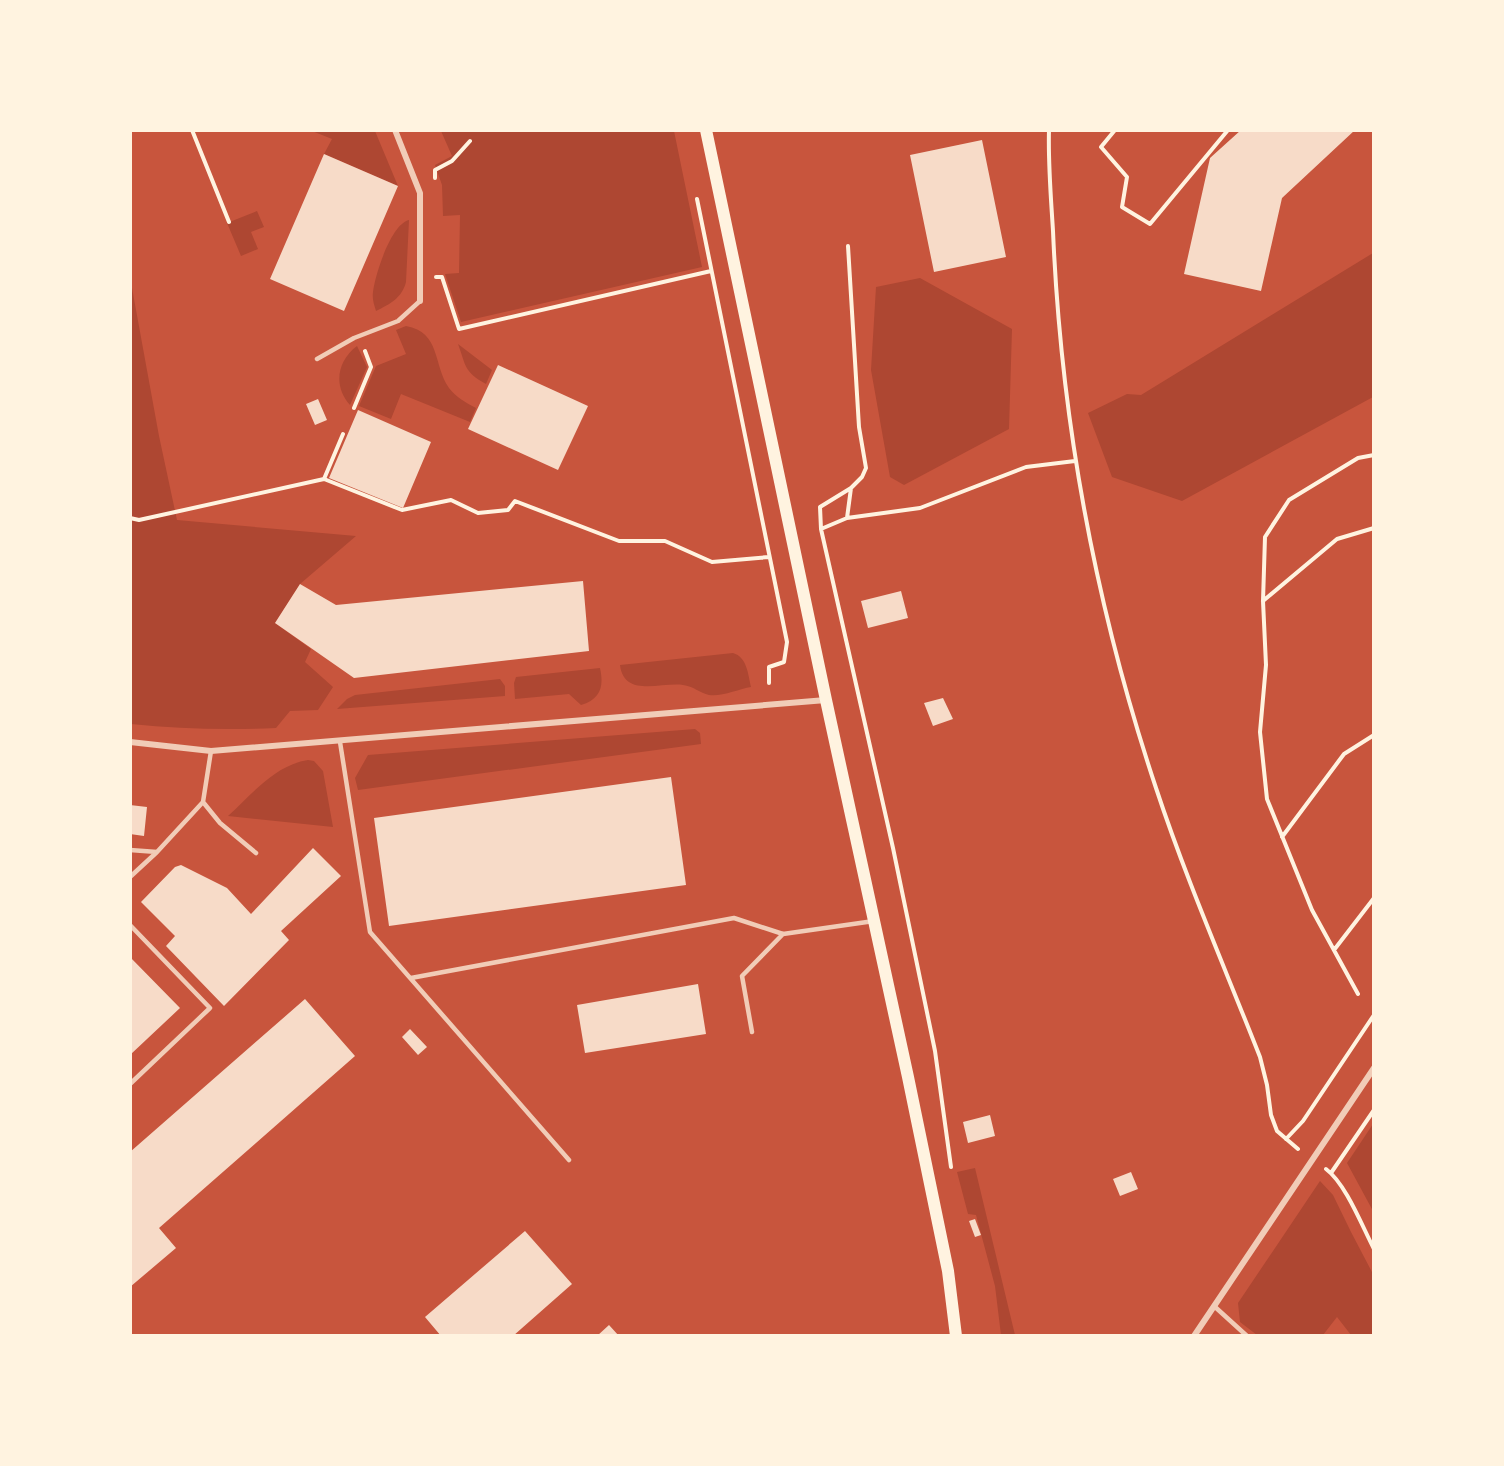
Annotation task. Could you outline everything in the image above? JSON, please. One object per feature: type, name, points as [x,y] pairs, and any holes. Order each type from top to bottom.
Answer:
[{"type":"main road","points":[[706,130],[948,1271],[956,1335]]},
{"type":"street","points":[[395,130],[420,193],[420,301]]},
{"type":"street","points":[[130,742],[211,751],[826,700]]},
{"type":"street","points":[[1194,1335],[1374,1068]]},
{"type":"lane","points":[[317,359],[359,336],[398,321],[420,301]]},
{"type":"lane","points":[[340,742],[370,932],[569,1160]]},
{"type":"lane","points":[[130,877],[157,852],[203,802],[211,751]]},
{"type":"lane","points":[[203,802],[220,823],[256,853]]},
{"type":"lane","points":[[130,850],[157,852]]},
{"type":"lane","points":[[411,978],[734,918],[783,934],[874,921]]},
{"type":"lane","points":[[130,925],[210,1008],[130,1084]]},
{"type":"lane","points":[[752,1032],[742,976],[783,934]]},
{"type":"lane","points":[[1214,1306],[1247,1335]]},
{"type":"path","points":[[192,130],[230,222]]},
{"type":"path","points":[[1049,130],[1055,282],[1066,400],[1086,521],[1117,657],[1156,787],[1195,894],[1260,1057],[1271,1115],[1277,1131],[1331,1173],[1346,1194],[1374,1250]]},
{"type":"path","points":[[1115,130],[1101,147],[1127,177],[1122,207],[1150,224],[1228,130]]},
{"type":"path","points":[[436,184],[435,170],[452,161],[470,141]]},
{"type":"path","points":[[695,189],[787,642],[784,662],[769,667],[769,683]]},
{"type":"path","points":[[848,246],[859,427],[866,468],[862,477],[851,488],[820,507],[821,530],[893,848],[935,1051],[951,1167]]},
{"type":"path","points":[[420,277],[442,277],[459,329],[711,271]]},
{"type":"path","points":[[354,408],[371,367],[359,336]]},
{"type":"path","points":[[324,479],[343,434]]},
{"type":"path","points":[[1358,994],[1312,910],[1267,799],[1260,732],[1266,665],[1263,601],[1264,537],[1289,500],[1358,459],[1374,455]]},
{"type":"path","points":[[821,530],[847,518],[920,508],[1026,467],[1075,461]]},
{"type":"path","points":[[130,518],[139,520],[324,479],[402,510],[451,500],[478,513],[508,510],[515,501],[619,541],[665,541],[712,562],[770,557]]},
{"type":"path","points":[[847,518],[851,488]]},
{"type":"path","points":[[1263,601],[1337,538],[1374,528]]},
{"type":"path","points":[[1282,837],[1344,754],[1374,735]]},
{"type":"path","points":[[1334,950],[1374,898]]},
{"type":"path","points":[[1286,1139],[1303,1121],[1374,1015]]},
{"type":"path","points":[[1331,1173],[1374,1110]]},
{"type":"shaded area","points":[[312,131],[375,131],[398,186],[324,154],[332,139]]},
{"type":"shaded area","points":[[441,131],[674,131],[702,267],[461,322],[445,274],[459,273],[460,215],[443,216],[442,185],[435,165],[452,156]]},
{"type":"shaded area","points":[[257,211],[264,227],[251,232],[258,249],[241,256],[227,223]]},
{"type":"shaded area","points":[[409,220],[404,288],[395,300],[376,311],[373,302],[374,284],[385,251],[396,231]]},
{"type":"shaded area","points":[[1373,253],[1373,397],[1182,501],[1112,477],[1088,413],[1127,394],[1141,395]]},
{"type":"shaded area","points":[[130,277],[177,520],[356,536],[300,584],[275,623],[311,649],[305,662],[333,687],[318,710],[290,711],[276,728],[203,729],[131,724]]},
{"type":"shaded area","points":[[920,278],[1012,329],[1009,429],[904,485],[890,477],[871,370],[876,287]]},
{"type":"shaded area","points":[[406,326],[417,329],[431,342],[449,388],[461,400],[476,408],[470,422],[401,394],[391,419],[359,406],[376,366],[406,354],[396,330]]},
{"type":"shaded area","points":[[458,344],[492,370],[486,384],[470,372]]},
{"type":"shaded area","points":[[357,346],[367,367],[350,405],[339,382],[345,359]]},
{"type":"shaded area","points":[[733,653],[744,662],[751,687],[719,695],[709,695],[683,685],[636,685],[628,682],[620,665]]},
{"type":"shaded area","points":[[600,668],[602,681],[600,691],[593,699],[581,705],[569,694],[515,699],[516,677]]},
{"type":"shaded area","points":[[500,679],[505,686],[505,696],[337,709],[355,695]]},
{"type":"shaded area","points":[[695,729],[700,733],[701,744],[358,790],[355,778],[368,755]]},
{"type":"shaded area","points":[[308,760],[314,761],[323,771],[333,827],[228,816],[274,774]]},
{"type":"shaded area","points":[[1373,1124],[1373,1211],[1347,1163]]},
{"type":"shaded area","points":[[975,1168],[1015,1335],[1001,1335],[995,1286],[976,1215],[968,1214],[957,1172]]},
{"type":"shaded area","points":[[1320,1181],[1333,1195],[1373,1274],[1373,1335],[1351,1335],[1337,1317],[1323,1335],[1257,1335],[1240,1322],[1238,1303]]},
{"type":"building","points":[[1241,130],[1355,130],[1282,198],[1261,291],[1184,274],[1210,158]]},
{"type":"building","points":[[982,140],[1006,257],[934,272],[910,155]]},
{"type":"building","points":[[324,154],[398,186],[344,311],[270,279]]},
{"type":"building","points":[[498,365],[588,406],[558,470],[468,429]]},
{"type":"building","points":[[318,399],[327,420],[315,425],[306,404]]},
{"type":"building","points":[[358,410],[431,442],[403,508],[329,478]]},
{"type":"building","points":[[583,581],[589,651],[354,678],[275,623],[300,584],[336,605]]},
{"type":"building","points":[[901,591],[908,618],[868,628],[861,601]]},
{"type":"building","points":[[943,698],[953,719],[933,726],[924,703]]},
{"type":"building","points":[[671,777],[686,885],[389,926],[374,818]]},
{"type":"building","points":[[130,805],[147,807],[144,836],[130,834]]},
{"type":"building","points":[[313,848],[341,876],[281,931],[289,940],[224,1006],[166,946],[175,936],[141,902],[175,867],[181,865],[227,888],[251,914]]},
{"type":"building","points":[[130,957],[180,1008],[130,1055]]},
{"type":"building","points":[[698,984],[706,1034],[585,1053],[577,1005]]},
{"type":"building","points":[[305,999],[355,1056],[159,1228],[176,1248],[130,1287],[130,1152]]},
{"type":"building","points":[[410,1029],[427,1047],[418,1055],[402,1037]]},
{"type":"building","points":[[990,1115],[995,1136],[968,1143],[963,1122]]},
{"type":"building","points":[[1131,1172],[1138,1189],[1120,1196],[1113,1179]]},
{"type":"building","points":[[975,1219],[981,1235],[975,1237],[969,1221]]},
{"type":"building","points":[[525,1231],[572,1284],[513,1336],[441,1336],[425,1317]]},
{"type":"building","points":[[609,1325],[619,1336],[597,1336]]}]
